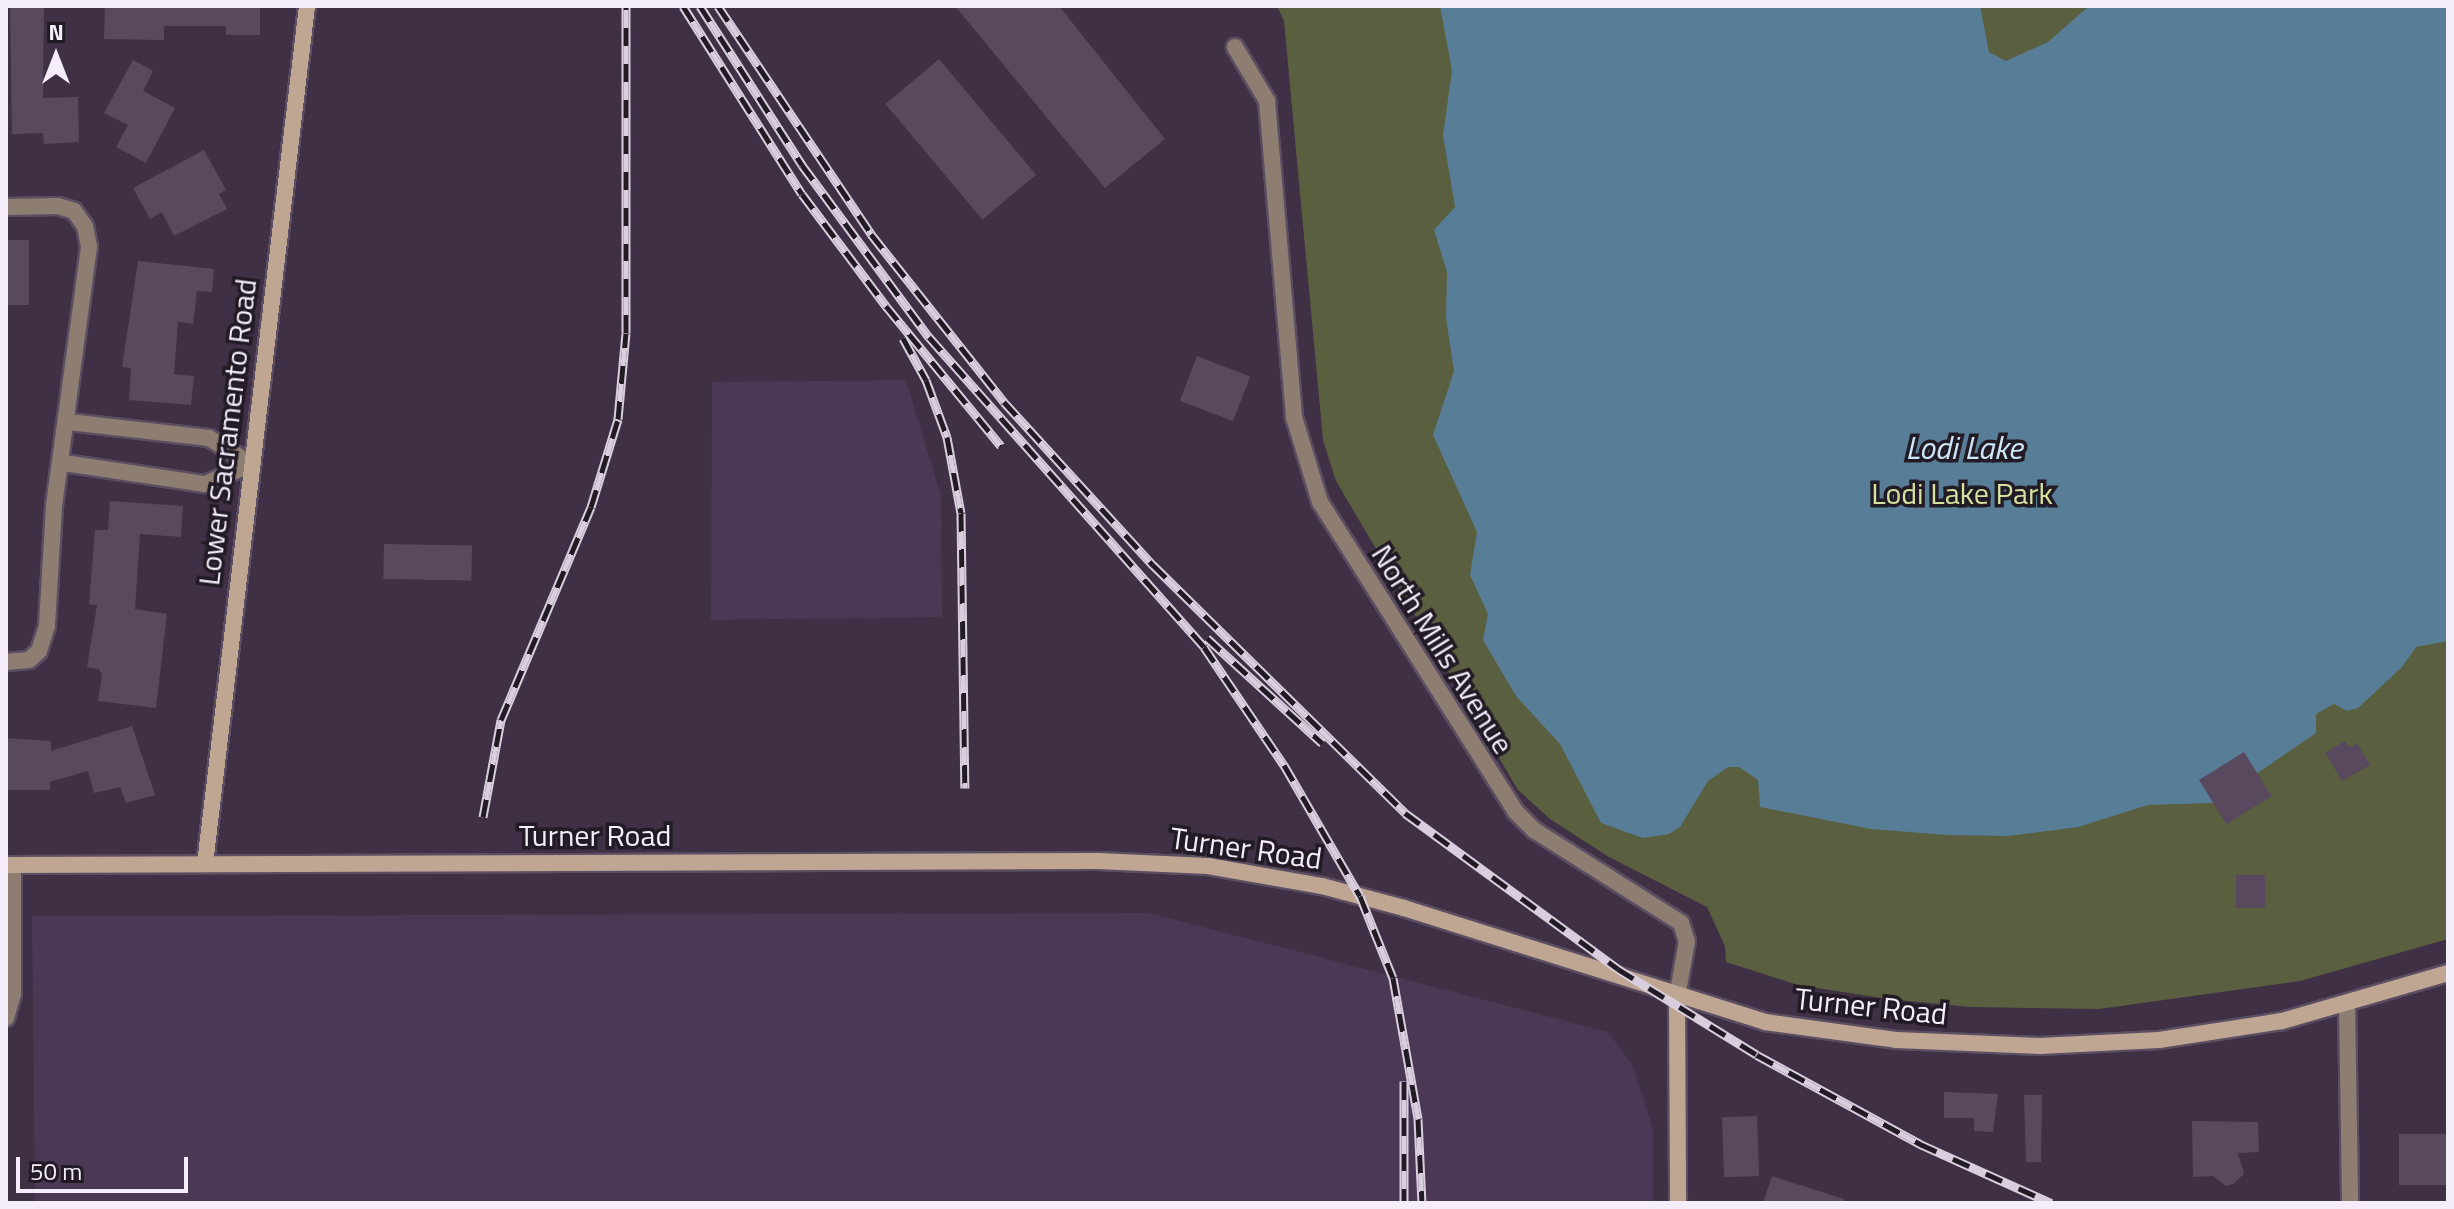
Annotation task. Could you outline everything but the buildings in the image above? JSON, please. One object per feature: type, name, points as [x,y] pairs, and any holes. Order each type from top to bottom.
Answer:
[{"type":"main road","name":"Lower Sacramento Road","points":[[205,864],[307,6]]},
{"type":"main road","name":"Turner Road","points":[[10,865],[1197,865],[1360,896],[1677,997],[1816,1032],[2040,1046],[2202,1035],[2347,1005],[2448,973]]},
{"type":"main road","name":"North Mills Avenue","points":[[1677,997],[1678,1203]]},
{"type":"street","name":"North Mills Avenue","points":[[1235,47],[1259,83],[1270,119],[1294,417],[1320,502],[1515,811],[1534,830],[1681,923],[1687,941],[1677,997]]},
{"type":"street","points":[[6,207],[58,206],[74,211],[85,226],[89,247],[64,463],[54,507],[47,626],[39,651],[29,660],[6,662]]},
{"type":"street","points":[[69,422],[209,438],[251,464]]},
{"type":"street","points":[[64,463],[205,484],[251,464]]},
{"type":"street","points":[[6,1018],[13,994],[10,865]]},
{"type":"street","points":[[2347,1005],[2350,1203]]},
{"type":"shaded area","points":[[906,380],[941,496],[942,617],[711,620],[712,382]]},
{"type":"shaded area","points":[[1149,913],[1608,1032],[1632,1064],[1653,1128],[1653,1203],[35,1203],[32,916]]},
{"type":"green space","name":"Lodi Lake","points":[[1277,6],[2448,6],[2448,939],[2300,981],[2099,1009],[1970,1007],[1888,999],[1798,985],[1726,962],[1725,946],[1707,907],[1609,857],[1550,819],[1518,790],[1336,481],[1323,440],[1284,21]]},
{"type":"water","name":"Lodi Lake","points":[[1440,6],[1980,6],[1989,52],[2006,61],[2048,42],[2089,6],[2448,6],[2448,641],[2416,647],[2402,667],[2358,708],[2347,711],[2334,704],[2316,714],[2316,733],[2214,803],[2148,805],[2078,827],[2008,836],[1948,835],[1871,829],[1760,807],[1758,780],[1739,767],[1728,767],[1708,781],[1680,827],[1669,834],[1643,838],[1601,823],[1560,744],[1516,696],[1483,640],[1488,614],[1470,575],[1477,532],[1433,435],[1454,371],[1446,318],[1447,272],[1434,230],[1455,207],[1443,135],[1452,71]]},
{"type":"railway","points":[[483,817],[501,720],[591,507],[618,419],[626,333],[626,6]]},
{"type":"railway","points":[[683,6],[802,194],[886,306],[1001,446]]},
{"type":"railway","points":[[700,6],[802,165],[929,337],[1204,647],[1284,765],[1360,896],[1393,978],[1418,1119],[1422,1203]]},
{"type":"railway","points":[[718,6],[871,234],[1004,402],[1153,565],[1405,813],[1618,969],[1757,1055],[1920,1144],[2051,1203]]},
{"type":"railway","points":[[903,338],[926,380],[947,437],[961,513],[965,788]]},
{"type":"railway","points":[[1207,638],[1322,743]]},
{"type":"railway","points":[[1404,1081],[1404,1203]]},
{"type":"park label","name":"Lodi Lake Park","points":[[1962,493]]}]
